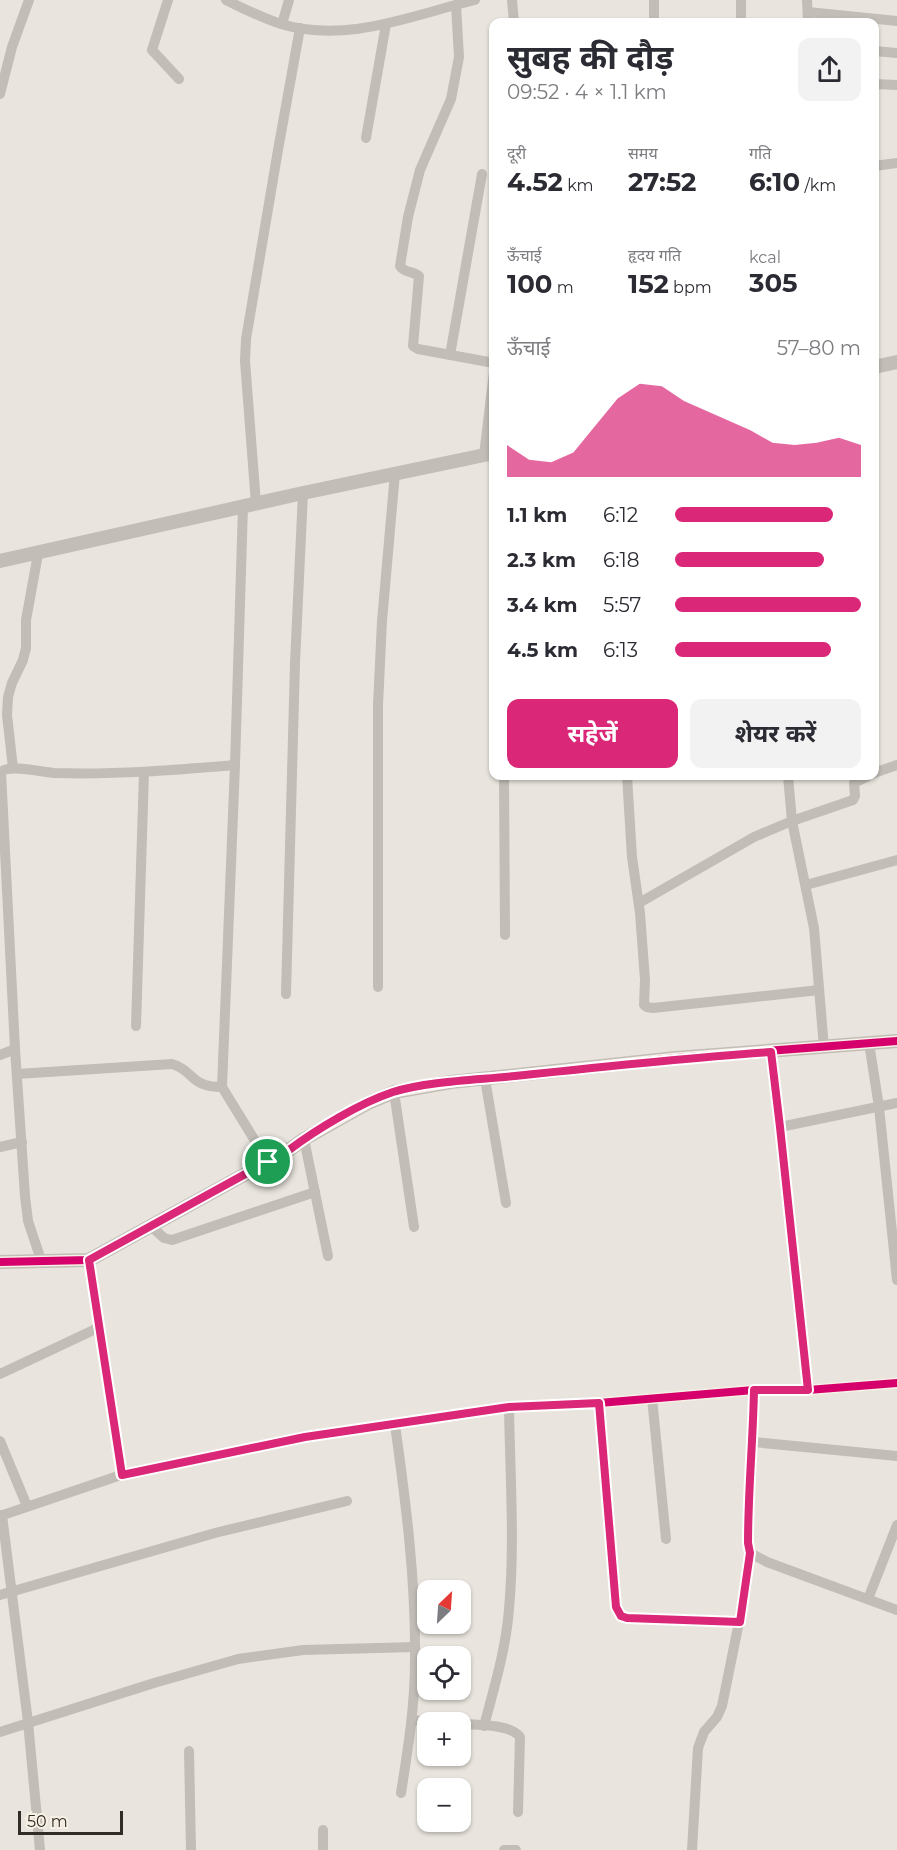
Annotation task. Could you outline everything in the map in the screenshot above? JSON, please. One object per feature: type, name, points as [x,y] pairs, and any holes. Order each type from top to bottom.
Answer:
[{"type":"street","points":[[0,94],[12,47],[28,0]]},
{"type":"street","points":[[168,0],[152,50],[179,79]]},
{"type":"street","points":[[226,0],[282,24],[339,31],[386,24],[475,0]]},
{"type":"street","points":[[282,24],[289,0]]},
{"type":"street","points":[[512,0],[514,18]]},
{"type":"street","points":[[654,0],[654,18]]},
{"type":"street","points":[[741,0],[741,18]]},
{"type":"street","points":[[807,0],[808,17],[830,18]]},
{"type":"street","points":[[456,5],[459,57],[451,99],[420,170],[408,217],[400,264],[402,269],[419,276],[413,346],[418,349],[489,362]]},
{"type":"street","points":[[879,20],[897,21]]},
{"type":"street","points":[[366,138],[386,24]]},
{"type":"street","points":[[226,1095],[236,765],[250,505],[246,339],[300,28]]},
{"type":"street","points":[[879,51],[897,53]]},
{"type":"street","points":[[879,84],[897,85]]},
{"type":"street","points":[[879,165],[897,163]]},
{"type":"street","points":[[450,355],[482,174]]},
{"type":"street","points":[[879,366],[897,362]]},
{"type":"street","points":[[0,561],[489,454]]},
{"type":"street","points":[[378,987],[378,705],[382,621],[395,473]]},
{"type":"street","points":[[286,994],[295,663],[303,493]]},
{"type":"street","points":[[13,768],[7,715],[8,697],[26,648],[26,620],[38,554]]},
{"type":"street","points":[[41,1260],[28,1221],[25,1196],[0,776],[2,769],[13,768],[53,773],[144,772],[236,765]]},
{"type":"street","points":[[879,771],[897,765]]},
{"type":"street","points":[[136,1026],[144,772]]},
{"type":"street","points":[[504,780],[505,934]]},
{"type":"street","points":[[627,780],[632,857],[639,903],[645,980],[643,1001],[647,1008],[819,990]]},
{"type":"street","points":[[788,780],[792,821],[814,928],[824,1048]]},
{"type":"street","points":[[639,903],[754,837],[853,800],[854,783],[860,780]]},
{"type":"street","points":[[806,885],[897,860]]},
{"type":"street","points":[[0,1262],[89,1260],[268,1162],[368,1103],[394,1092],[451,1082],[676,1058],[897,1041]]},
{"type":"street","points":[[869,1043],[879,1107],[897,1280]]},
{"type":"street","points":[[0,1055],[15,1049]]},
{"type":"street","points":[[771,1052],[808,1390]]},
{"type":"street","points":[[17,1074],[172,1064],[181,1067],[199,1083],[226,1095],[268,1162]]},
{"type":"street","points":[[485,1079],[506,1203]]},
{"type":"street","points":[[394,1092],[414,1227]]},
{"type":"street","points":[[780,1127],[897,1102]]},
{"type":"street","points":[[304,1139],[328,1256]]},
{"type":"street","points":[[0,1147],[22,1142]]},
{"type":"street","points":[[151,1226],[164,1238],[172,1240],[315,1192]]},
{"type":"street","points":[[89,1260],[122,1475]]},
{"type":"street","points":[[0,1374],[100,1327]]},
{"type":"street","points":[[40,1850],[28,1722],[1,1516],[122,1475],[305,1437],[509,1407],[599,1403],[754,1390],[808,1390],[897,1383]]},
{"type":"street","points":[[692,1850],[698,1748],[701,1736],[717,1717],[722,1706],[740,1622],[750,1553],[749,1478],[753,1443],[754,1390]]},
{"type":"street","points":[[652,1398],[666,1539]]},
{"type":"street","points":[[599,1403],[618,1613],[627,1618],[740,1622]]},
{"type":"street","points":[[484,1726],[503,1653],[509,1610],[511,1563],[509,1407]]},
{"type":"street","points":[[395,1425],[408,1515],[415,1647],[412,1720],[401,1792]]},
{"type":"street","points":[[0,1441],[27,1506]]},
{"type":"street","points":[[753,1443],[897,1456]]},
{"type":"street","points":[[0,1595],[215,1533],[347,1501]]},
{"type":"street","points":[[868,1599],[897,1526]]},
{"type":"street","points":[[750,1553],[767,1562],[897,1610]]},
{"type":"street","points":[[0,1732],[238,1659],[303,1650],[415,1647]]},
{"type":"street","points":[[412,1720],[417,1720]]},
{"type":"street","points":[[471,1725],[511,1729],[520,1737],[518,1812]]},
{"type":"street","points":[[189,1751],[191,1850]]},
{"type":"street","points":[[323,1830],[323,1850]]},
{"type":"street","points":[[504,1850],[516,1850]]},
{"type":"cycle path","points":[[0,1262],[89,1260],[289,1150],[368,1103],[394,1092],[451,1082],[676,1058],[897,1041]]},
{"type":"cycle path","points":[[89,1260],[121,1475],[305,1437],[509,1407],[599,1403],[754,1390],[808,1390],[897,1383]]},
{"type":"route","points":[[771,1052],[808,1390],[754,1390],[753,1443],[749,1478],[748,1543],[750,1553],[740,1622],[627,1618],[618,1613],[599,1403],[509,1407],[305,1437],[122,1475],[89,1260],[268,1162],[368,1103],[394,1092],[451,1082],[676,1058],[771,1052]]}]
